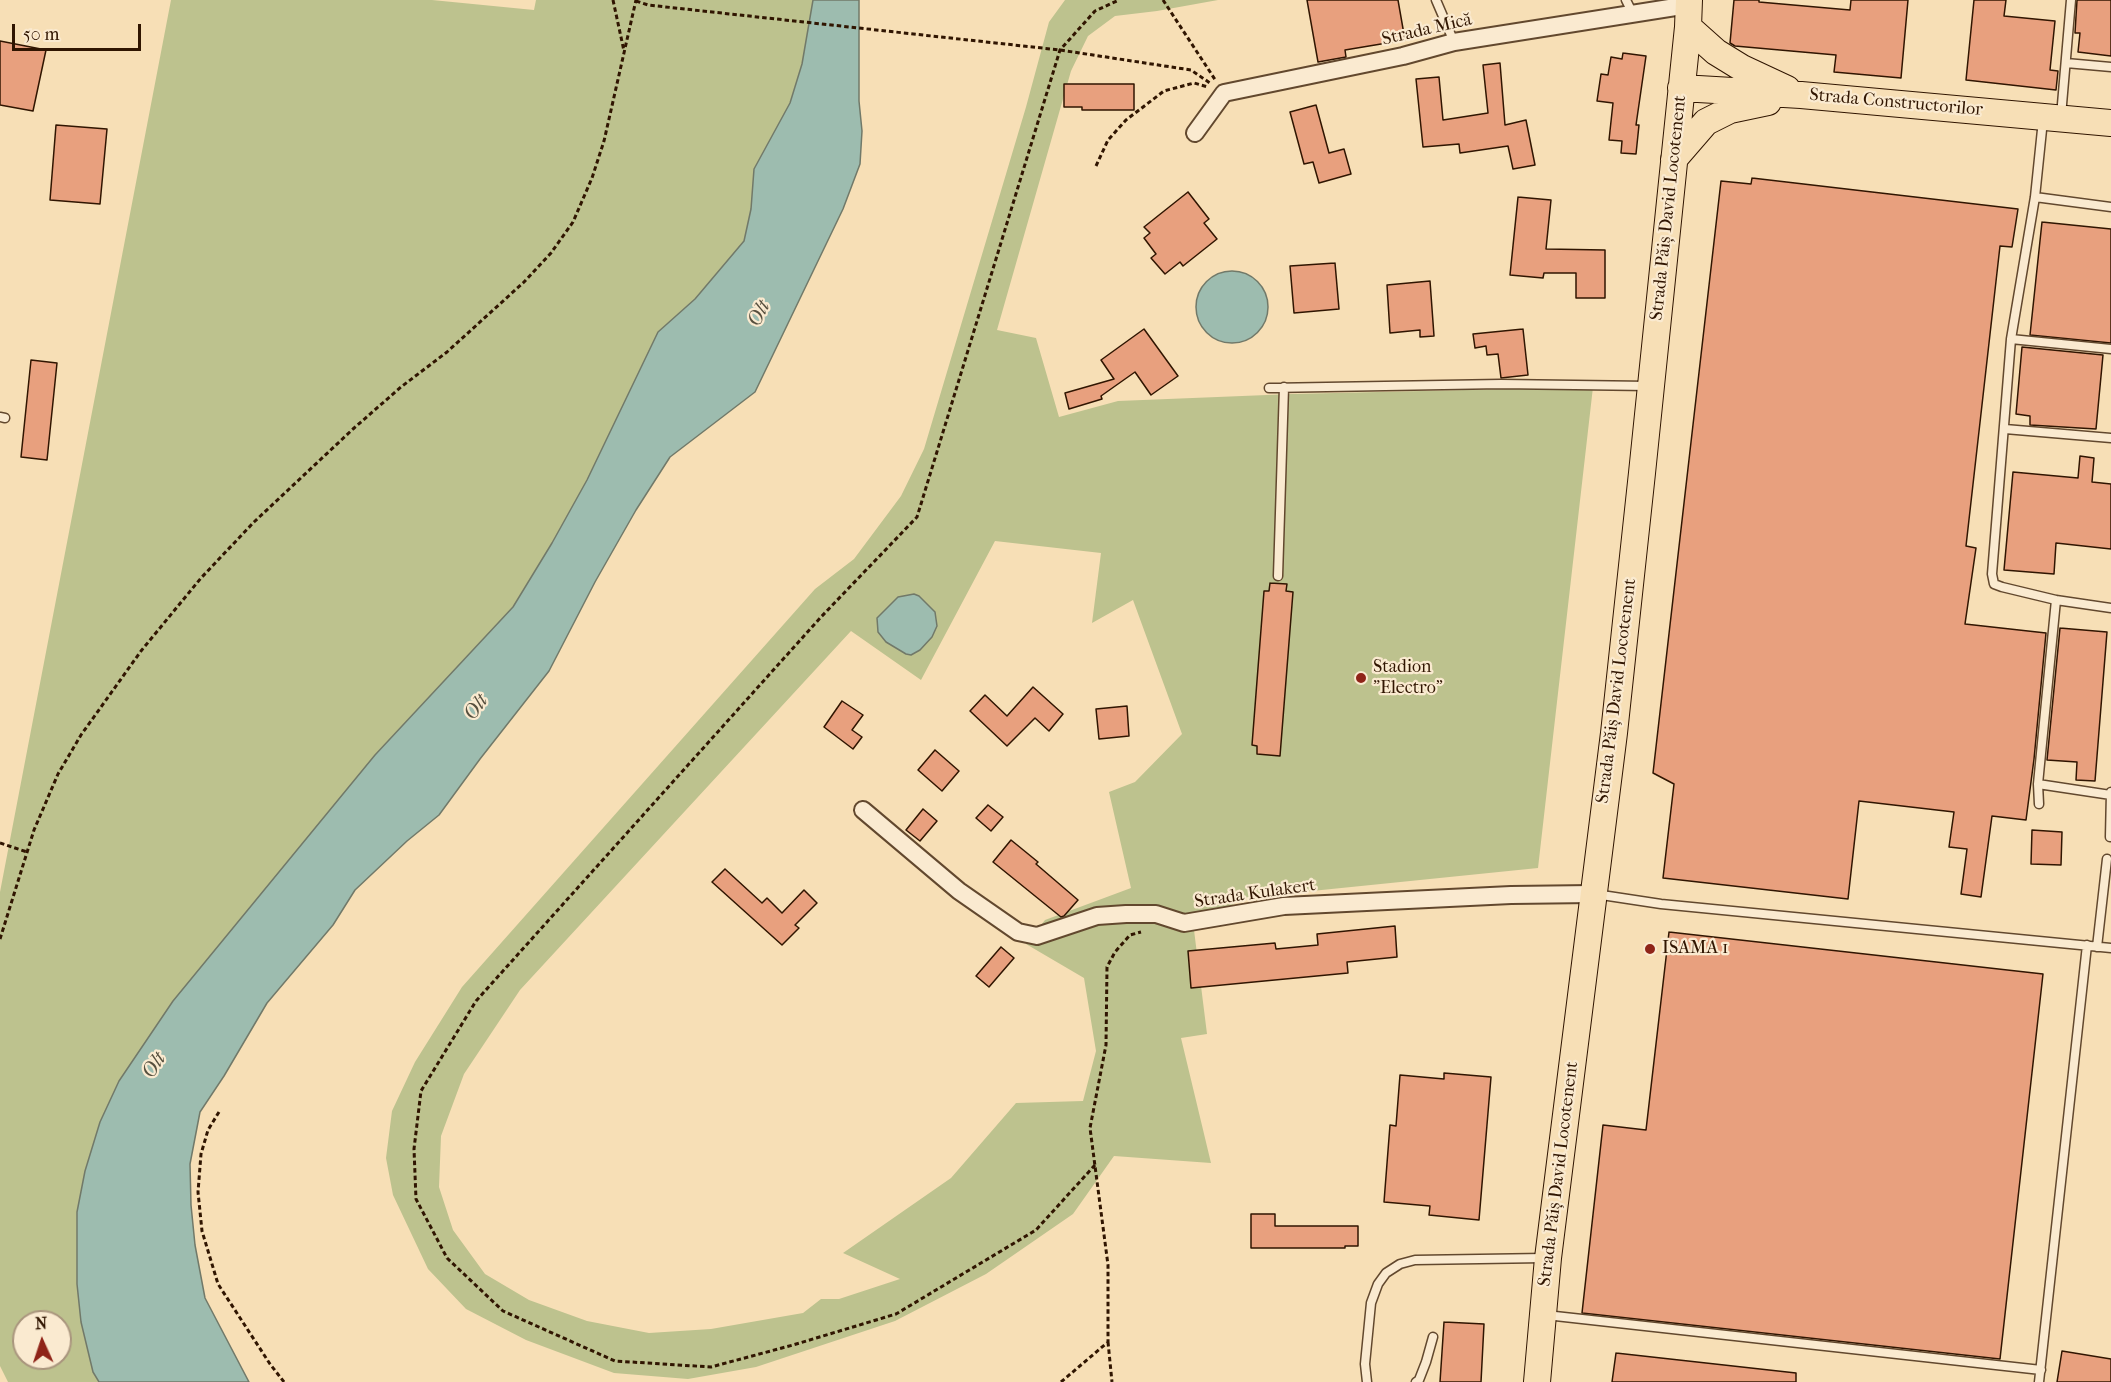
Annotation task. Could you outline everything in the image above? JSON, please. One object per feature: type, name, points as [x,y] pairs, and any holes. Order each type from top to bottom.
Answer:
[{"type":"main road","name":"Strada Păiș David Locotenent","points":[[1537,1382],[1548,1258],[1614,733],[1688,11]]},
{"type":"main road","points":[[1688,11],[1716,52],[1742,68],[1801,95]]},
{"type":"main road","name":"Strada Constructorilor","points":[[1681,88],[1801,95],[2111,123]]},
{"type":"main road","points":[[1674,159],[1706,122],[1730,110],[1801,95]]},
{"type":"street","name":"Strada Mică","points":[[1224,93],[1403,56],[1454,42],[1630,7],[1688,11]]},
{"type":"street","points":[[1195,133],[1224,93]]},
{"type":"street","name":"Strada Kulakert","points":[[863,810],[959,891],[1018,932],[1037,936],[1097,916],[1156,914],[1184,923],[1284,906],[1511,895],[1592,894]]},
{"type":"lane","points":[[1436,0],[1454,42]]},
{"type":"lane","points":[[2071,0],[2066,63],[2035,197],[2011,339],[1992,574],[1994,584],[2056,600],[2111,608]]},
{"type":"lane","points":[[2066,63],[2111,67]]},
{"type":"lane","points":[[2035,197],[2111,207]]},
{"type":"lane","points":[[2011,339],[2111,350]]},
{"type":"lane","points":[[1269,387],[1501,384],[1651,386]]},
{"type":"lane","points":[[1278,576],[1284,387]]},
{"type":"lane","points":[[2005,429],[2111,438]]},
{"type":"lane","points":[[2038,804],[2056,600]]},
{"type":"lane","points":[[2038,784],[2111,794],[2110,837]]},
{"type":"lane","points":[[2097,947],[2107,859]]},
{"type":"lane","points":[[1592,894],[1661,904],[2111,948]]},
{"type":"lane","points":[[2039,1382],[2087,945]]},
{"type":"lane","points":[[1367,1382],[1365,1364],[1371,1303],[1378,1284],[1386,1273],[1400,1264],[1415,1260],[1548,1258]]},
{"type":"lane","points":[[1542,1315],[2041,1370]]},
{"type":"lane","points":[[1416,1382],[1426,1362],[1432,1337]]},
{"type":"path","points":[[613,0],[625,54]]},
{"type":"path","points":[[1095,1165],[1036,1230],[896,1314],[793,1346],[711,1367],[615,1361],[503,1311],[447,1258],[417,1199],[414,1149],[421,1091],[476,1001],[820,617],[917,517],[1060,50],[1095,11],[1119,0]]},
{"type":"path","points":[[1163,0],[1224,93]]},
{"type":"path","points":[[1,937],[27,852],[58,774],[81,735],[141,651],[201,578],[254,522],[352,429],[464,336],[524,282],[551,254],[573,222],[592,178],[604,141],[636,1],[659,6],[1060,50],[1191,69],[1224,93]]},
{"type":"path","points":[[1096,166],[1108,140],[1126,120],[1164,91],[1194,82],[1224,93]]},
{"type":"path","points":[[0,843],[27,852]]},
{"type":"path","points":[[1112,1382],[1108,1342],[1108,1265],[1090,1128],[1106,1045],[1107,967],[1115,952],[1130,935],[1149,929]]},
{"type":"path","points":[[0,930],[1,937]]},
{"type":"path","points":[[219,1112],[208,1130],[201,1154],[198,1192],[201,1231],[218,1284],[284,1382]]},
{"type":"path","points":[[1061,1382],[1108,1342]]},
{"type":"green space","points":[[171,0],[432,0],[534,10],[536,0],[813,0],[802,64],[790,103],[754,169],[751,209],[744,241],[695,299],[658,332],[587,480],[513,607],[375,755],[119,1081],[100,1122],[85,1171],[77,1284],[81,1322],[93,1372],[99,1382],[8,1382],[0,1366],[0,892]]},
{"type":"green space","points":[[1065,0],[1218,0],[1115,16],[1088,36],[1071,71],[997,330],[1036,338],[1059,417],[1118,401],[1292,394],[1593,387],[1538,868],[1243,898],[1194,930],[1207,1034],[1181,1038],[1211,1163],[1114,1156],[1073,1214],[986,1274],[895,1321],[756,1367],[688,1379],[614,1373],[526,1340],[466,1309],[428,1269],[393,1195],[386,1158],[392,1111],[415,1062],[462,987],[815,589],[854,559],[901,496],[924,449],[1026,107],[1049,22]],"holes":[[[995,541],[1101,553],[1092,623],[1133,600],[1182,734],[1135,782],[1109,792],[1131,888],[1045,920],[1026,944],[1084,978],[1096,1051],[1083,1101],[1016,1103],[951,1178],[843,1253],[900,1279],[839,1299],[821,1299],[803,1313],[711,1329],[649,1333],[587,1321],[529,1300],[485,1274],[453,1230],[439,1187],[441,1136],[464,1074],[520,990],[851,631],[921,680]]]},
{"type":"water","name":"Olt","points":[[813,0],[859,0],[859,101],[862,131],[860,164],[843,209],[755,392],[670,457],[636,510],[595,582],[549,671],[439,815],[407,841],[355,890],[333,925],[267,1003],[200,1112],[190,1164],[195,1245],[205,1298],[249,1382],[99,1382],[93,1372],[81,1322],[77,1284],[77,1212],[85,1171],[100,1122],[119,1081],[173,1001],[375,755],[513,607],[587,480],[658,332],[695,299],[744,241],[751,209],[754,169],[790,103],[802,64]]},
{"type":"water","points":[[1239,271],[1258,281],[1266,293],[1268,307],[1266,321],[1258,333],[1246,341],[1225,343],[1206,333],[1198,321],[1196,300],[1206,281],[1218,273]]},
{"type":"water","points":[[914,594],[935,612],[937,626],[932,637],[920,650],[911,655],[886,642],[878,632],[877,618],[898,597]]},
{"type":"building","points":[[1307,0],[1398,0],[1405,40],[1345,50],[1346,57],[1318,62]]},
{"type":"building","points":[[1734,0],[1759,0],[1759,2],[1850,10],[1851,0],[1908,0],[1901,78],[1834,72],[1836,55],[1735,46],[1730,43]]},
{"type":"building","points":[[1974,0],[2006,0],[2004,16],[2055,21],[2050,70],[2058,71],[2056,90],[1966,80]]},
{"type":"building","points":[[2077,0],[2111,0],[2111,56],[2078,52],[2080,33],[2075,33]]},
{"type":"building","points":[[0,41],[46,50],[33,111],[0,105]]},
{"type":"building","points":[[1623,53],[1646,56],[1636,125],[1639,125],[1636,154],[1621,153],[1622,141],[1609,140],[1613,103],[1597,101],[1601,74],[1608,75],[1611,57],[1622,59]]},
{"type":"building","points":[[1500,63],[1505,125],[1526,120],[1535,165],[1513,169],[1508,146],[1460,153],[1459,144],[1423,147],[1416,79],[1439,77],[1443,120],[1488,113],[1483,65]]},
{"type":"building","points":[[1064,84],[1134,84],[1134,110],[1082,110],[1082,107],[1064,107]]},
{"type":"building","points":[[1316,105],[1329,153],[1344,149],[1351,174],[1319,183],[1313,162],[1304,164],[1290,112]]},
{"type":"building","points":[[56,125],[107,129],[100,204],[50,200]]},
{"type":"building","points":[[1752,178],[2018,209],[2012,247],[2000,246],[1966,546],[1976,548],[1965,624],[2046,633],[2026,820],[1992,816],[1981,897],[1961,894],[1967,849],[1949,847],[1954,812],[1859,801],[1848,899],[1663,878],[1674,784],[1653,773],[1721,181],[1751,184]]},
{"type":"building","points":[[1188,192],[1209,219],[1204,223],[1217,239],[1183,266],[1180,262],[1165,274],[1151,258],[1156,254],[1144,238],[1150,233],[1144,227]]},
{"type":"building","points":[[1518,197],[1551,200],[1546,249],[1605,250],[1605,298],[1576,298],[1576,273],[1544,273],[1543,278],[1510,275]]},
{"type":"building","points":[[2042,222],[2111,229],[2111,343],[2030,335]]},
{"type":"building","points":[[1335,263],[1339,309],[1294,313],[1290,266]]},
{"type":"building","points":[[1430,281],[1434,336],[1420,337],[1420,330],[1390,333],[1387,285]]},
{"type":"building","points":[[1144,329],[1178,376],[1151,395],[1135,372],[1101,396],[1102,399],[1069,409],[1065,393],[1114,379],[1101,360]]},
{"type":"building","points":[[1523,329],[1528,375],[1501,378],[1498,354],[1487,355],[1486,346],[1475,348],[1473,334]]},
{"type":"building","points":[[2022,347],[2103,355],[2096,429],[2030,425],[2030,416],[2016,414]]},
{"type":"building","points":[[31,360],[57,363],[47,460],[21,457]]},
{"type":"building","points":[[2080,456],[2094,458],[2092,482],[2111,484],[2111,549],[2056,543],[2054,574],[2004,570],[2013,472],[2078,478]]},
{"type":"building","points":[[1270,583],[1287,584],[1286,591],[1293,592],[1280,756],[1257,754],[1257,746],[1252,745],[1264,591],[1269,591]]},
{"type":"building","points":[[2060,628],[2107,632],[2095,781],[2076,780],[2077,762],[2047,760]]},
{"type":"building","points":[[1033,687],[1063,714],[1049,731],[1035,718],[1007,746],[970,711],[985,695],[1007,716]]},
{"type":"building","points":[[842,701],[863,715],[852,730],[862,737],[853,749],[824,727]]},
{"type":"building","points":[[1127,706],[1129,736],[1099,739],[1096,709]]},
{"type":"building","points":[[935,750],[959,771],[942,791],[918,770]]},
{"type":"building","points":[[988,805],[1003,817],[991,831],[976,818]]},
{"type":"building","points":[[923,809],[937,821],[920,841],[906,830]]},
{"type":"building","points":[[2032,830],[2062,832],[2061,865],[2031,864]]},
{"type":"building","points":[[1011,840],[1078,900],[1064,916],[1061,917],[993,862]]},
{"type":"building","points":[[725,869],[762,903],[767,898],[782,913],[804,890],[817,903],[795,925],[799,928],[782,945],[712,882]]},
{"type":"building","points":[[1395,926],[1397,957],[1347,962],[1348,973],[1191,988],[1188,951],[1275,943],[1276,949],[1318,945],[1317,934]]},
{"type":"building","points":[[1669,932],[2043,974],[2000,1359],[1582,1313],[1603,1125],[1646,1130]]},
{"type":"building","points":[[1001,947],[1014,958],[989,987],[976,976]]},
{"type":"building","points":[[1444,1073],[1491,1077],[1479,1220],[1429,1215],[1430,1206],[1384,1202],[1390,1125],[1396,1126],[1400,1075],[1444,1079]]},
{"type":"building","points":[[1251,1214],[1275,1214],[1275,1226],[1358,1226],[1358,1246],[1251,1248]]},
{"type":"building","points":[[1444,1322],[1484,1324],[1481,1382],[1440,1382]]},
{"type":"building","points":[[2062,1351],[2111,1359],[2111,1382],[2057,1382]]},
{"type":"building","points":[[1616,1353],[1796,1373],[1796,1382],[1612,1382]]},
{"type":"place","name":"Stadion \"Electro\"","points":[[1361,678]]},
{"type":"place","name":"ISAMA 1","points":[[1650,949]]}]
